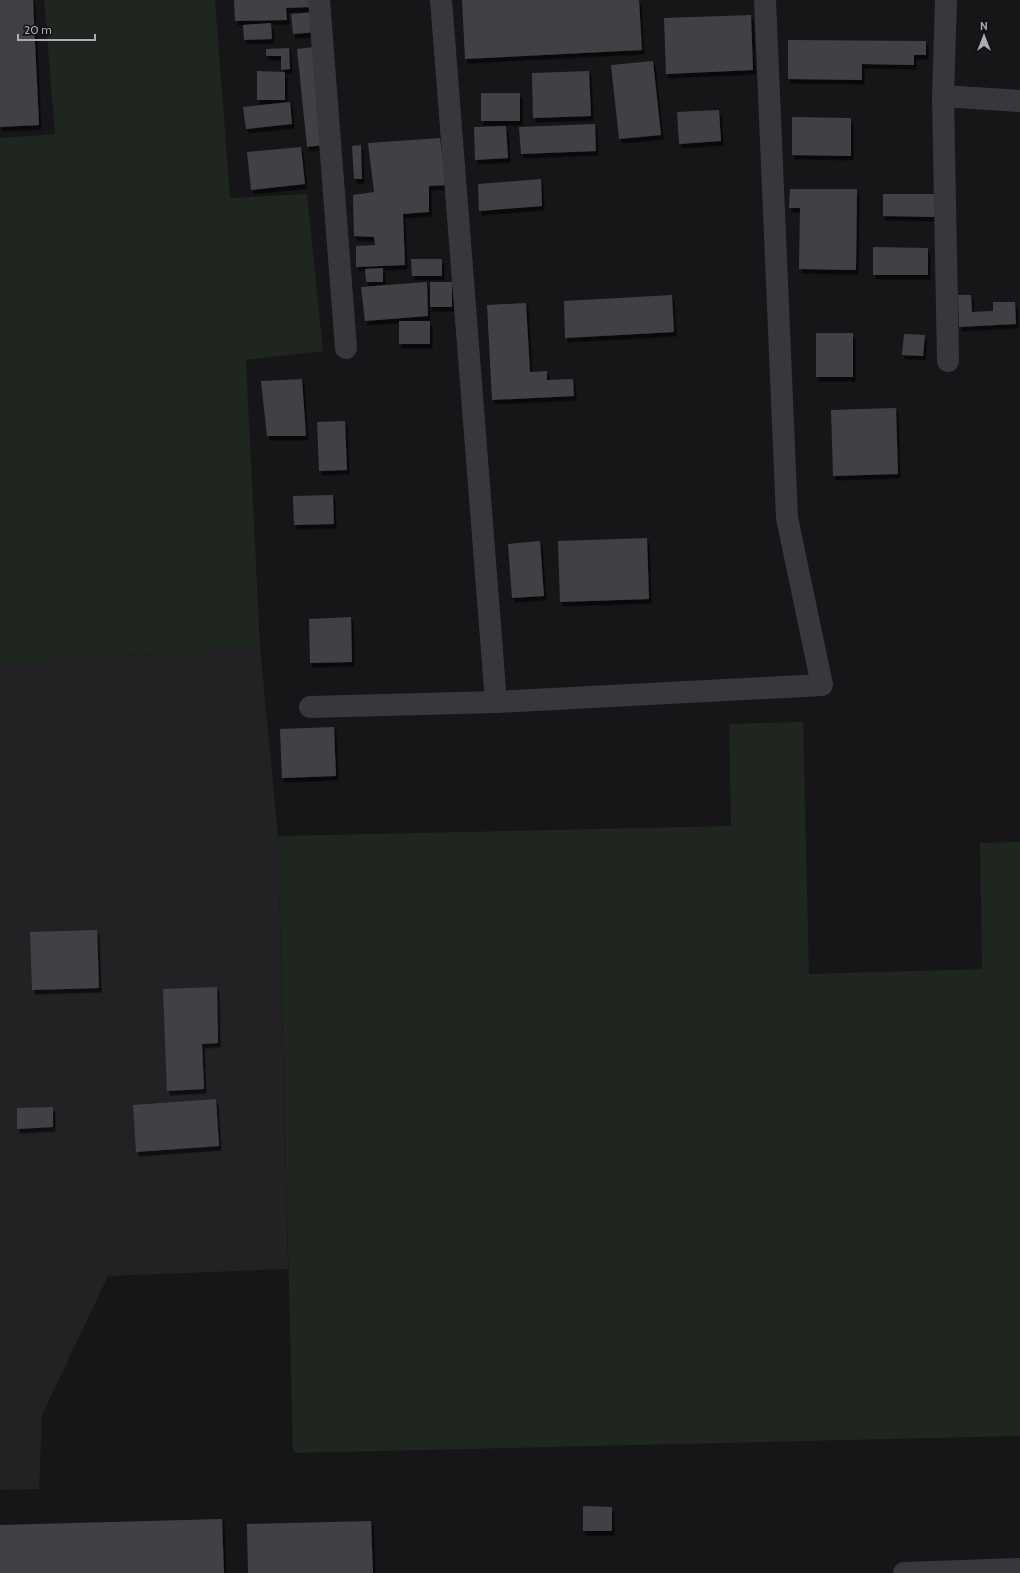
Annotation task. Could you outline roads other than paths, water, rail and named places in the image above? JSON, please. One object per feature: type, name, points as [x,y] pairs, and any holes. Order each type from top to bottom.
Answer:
[{"type":"street","points":[[319,0],[346,348]]},
{"type":"street","points":[[441,0],[496,702]]},
{"type":"street","points":[[310,706],[496,702],[822,685],[787,518],[765,0]]},
{"type":"street","points":[[946,0],[943,96],[948,361]]},
{"type":"street","points":[[943,96],[1020,101]]},
{"type":"street","points":[[904,1573],[1020,1569]]}]
